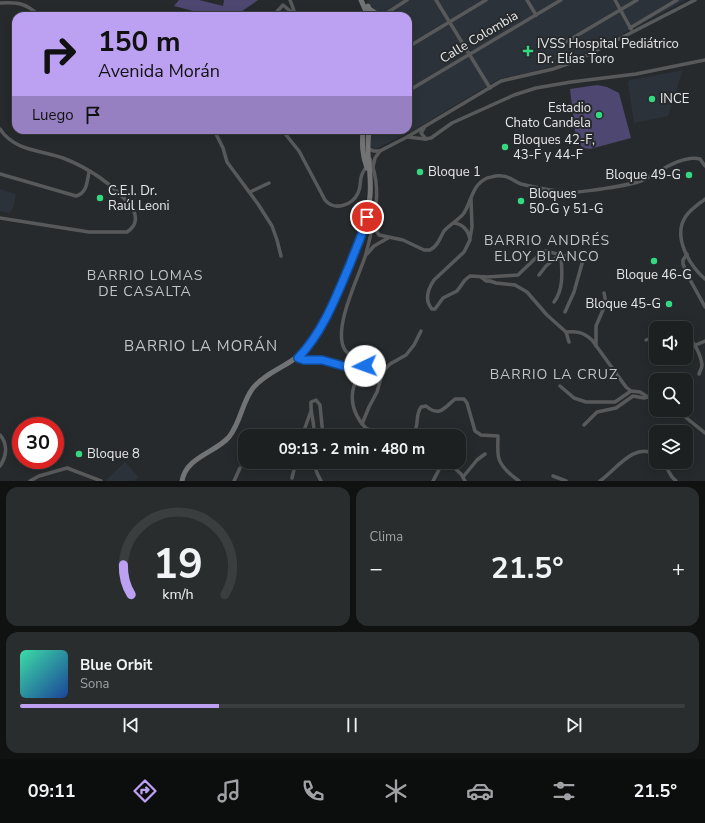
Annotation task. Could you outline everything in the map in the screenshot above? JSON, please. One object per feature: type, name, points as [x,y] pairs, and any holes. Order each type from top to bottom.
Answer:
[{"type":"main road","points":[[361,0],[366,12]]},
{"type":"main road","points":[[365,0],[370,12]]},
{"type":"main road","points":[[368,6],[374,12]]},
{"type":"main road","points":[[363,134],[362,143],[363,157],[370,174]]},
{"type":"main road","points":[[365,134],[368,149]]},
{"type":"main road","points":[[182,481],[185,471],[191,464],[224,441],[230,435],[235,428],[246,400],[256,386],[269,374],[298,358],[313,340],[326,318],[359,243],[368,212],[370,194],[369,134]]},
{"type":"main road","points":[[362,143],[369,157]]},
{"type":"street","points":[[290,0],[294,12]]},
{"type":"street","points":[[388,12],[407,0]]},
{"type":"street","points":[[436,0],[490,88]]},
{"type":"street","points":[[412,45],[486,0]]},
{"type":"street","points":[[527,0],[536,15]]},
{"type":"street","name":"Calle Colombia","points":[[412,89],[561,0]]},
{"type":"street","points":[[615,0],[632,30]]},
{"type":"street","points":[[566,42],[637,0]]},
{"type":"street","points":[[664,0],[668,6]]},
{"type":"street","points":[[632,30],[677,0]]},
{"type":"street","points":[[412,134],[501,81],[547,70],[575,61],[632,30],[695,0]]},
{"type":"street","points":[[0,3],[11,2],[22,4],[34,12]]},
{"type":"street","points":[[277,12],[283,5],[291,12]]},
{"type":"street","points":[[407,137],[427,139],[436,135],[452,123],[514,95],[527,91],[567,82],[636,74],[705,60]]},
{"type":"street","points":[[426,125],[421,133],[427,139]]},
{"type":"street","points":[[0,129],[8,140],[18,145],[62,158],[110,185],[131,206],[135,214],[134,225],[128,232],[122,233],[89,232],[0,218]]},
{"type":"street","points":[[216,134],[223,148],[227,162],[250,192],[272,226],[281,256]]},
{"type":"street","points":[[285,134],[299,151],[325,200],[328,204],[333,206],[346,204],[356,195],[359,190],[360,174],[367,166]]},
{"type":"street","points":[[373,168],[375,158],[380,151],[412,134]]},
{"type":"street","points":[[368,149],[380,151]]},
{"type":"street","points":[[369,157],[373,168],[377,194],[374,226],[378,233],[383,237],[406,241],[424,250],[430,250],[436,246],[446,229],[464,212],[476,187],[488,178],[505,176],[520,183],[544,189],[571,192],[637,182],[667,166],[690,159],[700,159],[705,166]]},
{"type":"street","points":[[0,174],[76,196],[84,190],[89,172]]},
{"type":"street","points":[[250,192],[269,183]]},
{"type":"street","points":[[471,196],[472,227],[470,239],[464,252],[434,280],[431,285],[428,295],[428,305],[432,310],[434,310],[443,298],[457,291],[467,278],[472,276],[518,275],[543,251],[548,251],[560,256],[584,260],[574,292],[565,312]]},
{"type":"street","points":[[705,199],[688,214],[682,224],[680,235],[687,254],[696,270],[705,279]]},
{"type":"street","points":[[370,429],[362,424],[355,412],[353,398],[354,386],[366,363],[354,357],[343,346],[342,330],[346,309],[365,257],[375,216]]},
{"type":"street","points":[[454,223],[463,226],[468,232],[470,239]]},
{"type":"street","points":[[365,257],[374,246],[389,237]]},
{"type":"street","points":[[687,254],[683,260],[685,268],[705,308]]},
{"type":"street","points":[[539,275],[546,266],[560,256]]},
{"type":"street","points":[[554,302],[559,295],[561,288],[560,256]]},
{"type":"street","points":[[481,277],[486,281],[515,285],[531,295],[547,315],[566,332],[569,342]]},
{"type":"street","points":[[596,347],[596,326],[606,303],[604,293]]},
{"type":"street","points":[[362,424],[377,392],[383,372],[390,364],[406,355],[414,345],[421,331]]},
{"type":"street","points":[[566,332],[583,333],[592,340],[626,387],[631,391],[640,392],[648,397]]},
{"type":"street","points":[[699,374],[703,361],[694,345],[705,341]]},
{"type":"street","points":[[298,358],[304,360],[322,360],[347,367],[364,368]]},
{"type":"street","points":[[560,386],[574,398],[586,402],[615,402],[631,391]]},
{"type":"street","points":[[584,425],[597,412],[616,408],[633,396],[644,398],[648,397]]},
{"type":"street","points":[[416,429],[418,414],[421,407],[426,406],[431,410],[439,411],[444,409],[456,399],[464,399],[475,431],[481,435],[498,436],[498,456],[500,461],[508,471],[520,481]]},
{"type":"street","points":[[315,429],[315,424],[311,411],[311,402],[314,400],[320,405],[322,429]]},
{"type":"street","points":[[305,429],[311,411]]},
{"type":"street","points":[[685,417],[705,433]]},
{"type":"street","points":[[0,435],[6,449],[0,466]]},
{"type":"street","points":[[600,481],[632,454],[649,452]]},
{"type":"street","points":[[456,469],[464,479],[477,460],[485,454]]},
{"type":"street","points":[[30,481],[39,476],[67,468],[89,475],[101,481]]},
{"type":"street","points":[[234,481],[240,469]]},
{"type":"street","points":[[292,478],[294,469]]},
{"type":"street","points":[[316,469],[322,481]]},
{"type":"street","points":[[433,481],[440,469]]},
{"type":"street","points":[[667,469],[676,481]]},
{"type":"street","points":[[553,476],[566,481]]},
{"type":"shaded area","points":[[179,0],[199,0],[223,6],[224,0],[258,0],[241,12],[197,12],[174,6]]},
{"type":"shaded area","points":[[368,0],[686,0],[570,61],[499,79],[412,131],[412,12],[373,12]]},
{"type":"shaded area","name":"INCE","points":[[683,70],[668,116],[634,123],[628,82],[630,80]]},
{"type":"shaded area","name":"Estadio Chato Candela","points":[[597,85],[607,87],[619,93],[631,138],[590,149],[583,148],[576,139],[570,89]]},
{"type":"shaded area","points":[[371,134],[406,134],[375,149],[371,146]]},
{"type":"shaded area","points":[[0,189],[16,194],[14,205],[10,213],[0,211]]},
{"type":"shaded area","points":[[125,462],[138,477],[135,481],[105,481]]},
{"type":"place","name":"IVSS Hospital Pediátrico Dr. Elías Toro","points":[[528,51]]},
{"type":"place","name":"INCE","points":[[652,99]]},
{"type":"place","name":"Estadio Chato Candela","points":[[599,115]]},
{"type":"place","name":"Bloques 42-F, 43-F y 44-F","points":[[505,147]]},
{"type":"place","name":"Bloque 1","points":[[420,172]]},
{"type":"place","name":"Bloque 49-G","points":[[689,175]]},
{"type":"place","name":"C.E.I. Dr. Raúl Leoni","points":[[100,198]]},
{"type":"place","name":"Bloques 50-G y 51-G","points":[[521,201]]},
{"type":"place","name":"Bloque 46-G","points":[[654,261]]},
{"type":"place","name":"Bloque 45-G","points":[[669,304]]},
{"type":"place","name":"Bloque 8","points":[[79,454]]},
{"type":"district","name":"BARRIO ANDRÉS ELOY BLANCO","points":[[547,248]]},
{"type":"district","name":"BARRIO LOMAS DE CASALTA","points":[[145,284]]},
{"type":"district","name":"BARRIO LA MORÁN","points":[[201,346]]},
{"type":"district","name":"BARRIO LA CRUZ","points":[[554,374]]},
{"type":"route","points":[[365,366],[364,368],[351,367],[322,360],[304,360],[298,358],[307,349],[326,318],[359,243],[367,217]]}]
